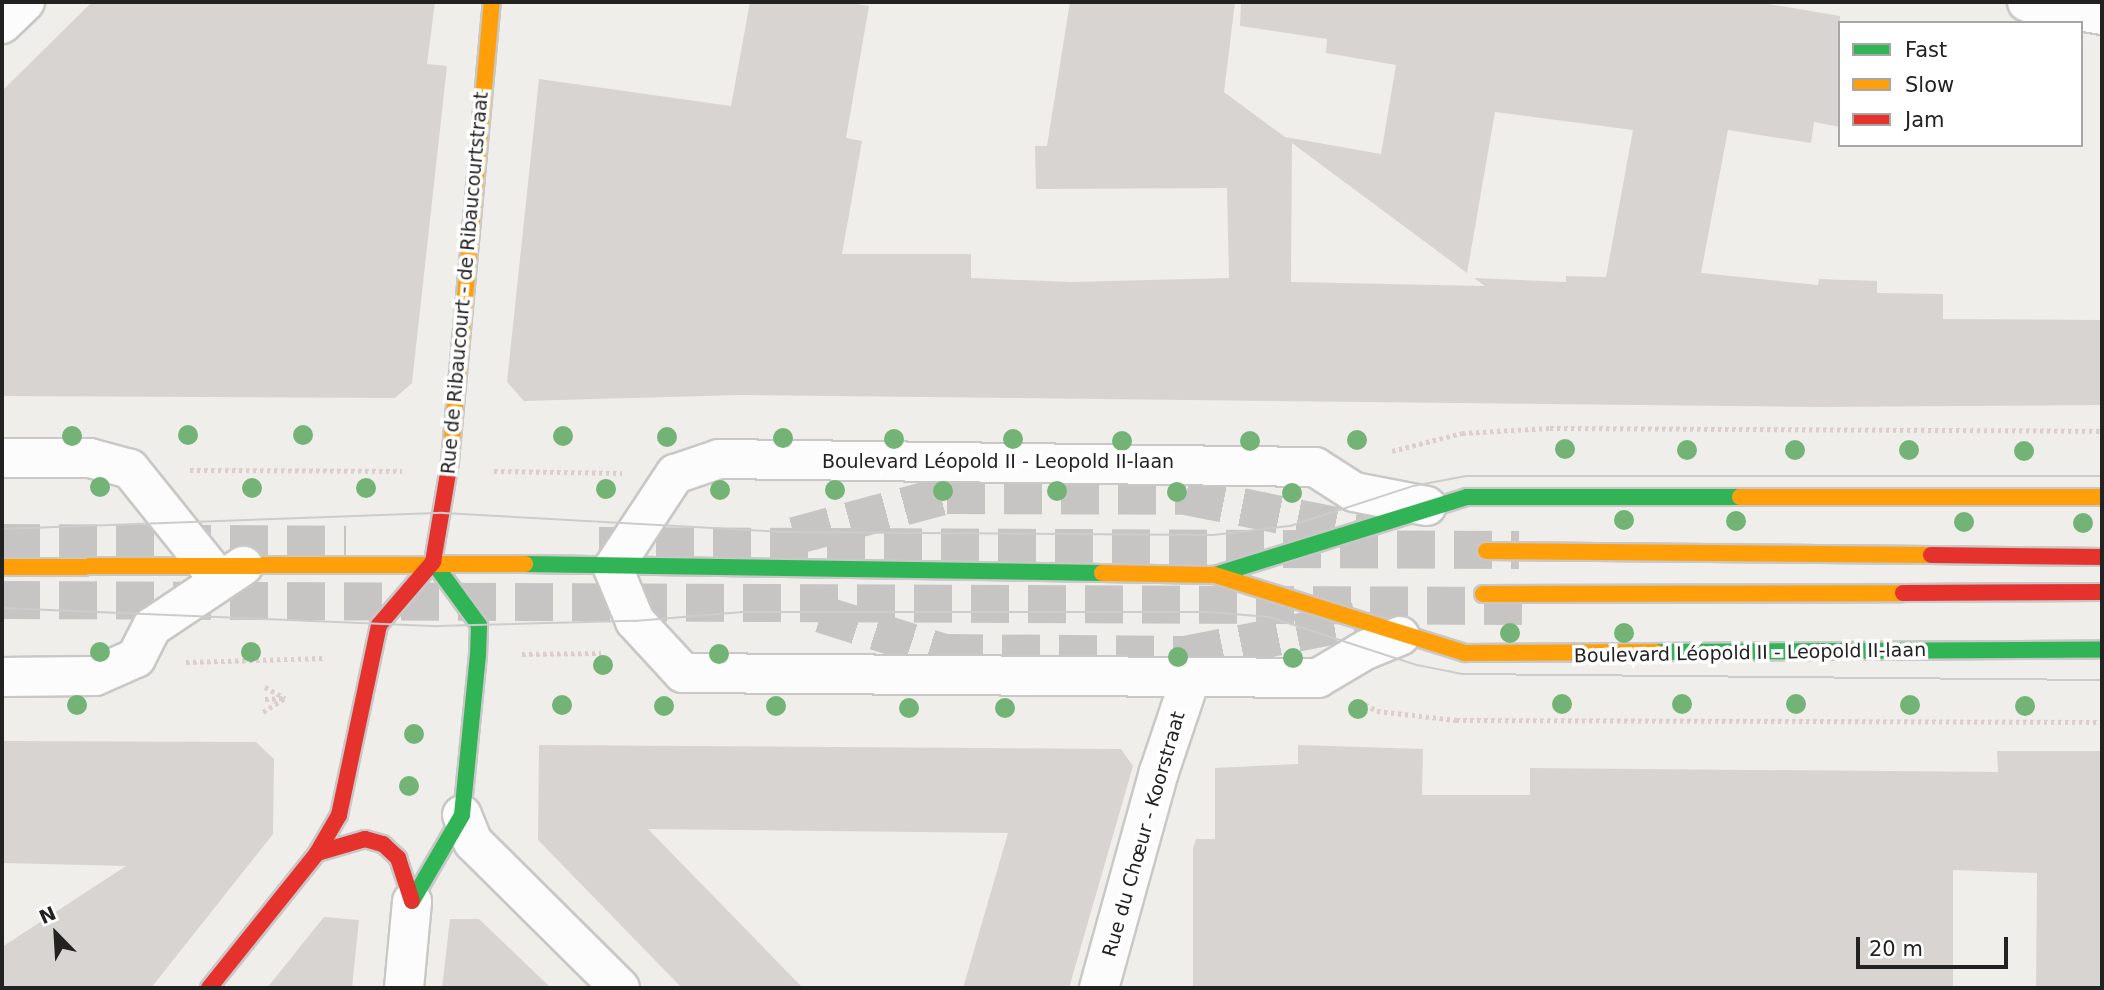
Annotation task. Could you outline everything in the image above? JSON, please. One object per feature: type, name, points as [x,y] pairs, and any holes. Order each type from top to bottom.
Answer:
[{"type":"main road","name":"Rue de Ribaucourt - de Ribaucourtstraat","points":[[433,562],[449,471],[492,2]]},
{"type":"main road","name":"Boulevard Léopold II - Leopold II-laan","points":[[2,567],[433,562],[612,568],[1216,575],[1323,545],[1427,506],[1467,497],[2102,497]]},
{"type":"main road","points":[[1486,551],[2102,557]]},
{"type":"main road","points":[[209,988],[317,853],[345,801],[379,625],[433,562],[479,625],[462,815],[412,901]]},
{"type":"main road","name":"Boulevard Léopold II - Leopold II-laan","points":[[1216,575],[1400,636],[1465,653],[1498,656],[2102,650]]},
{"type":"main road","points":[[1483,594],[2102,592]]},
{"type":"main road","points":[[317,853],[365,839],[383,844],[398,858],[412,901]]},
{"type":"street","points":[[2,24],[25,2]]},
{"type":"street","points":[[2027,2],[2102,15]]},
{"type":"street","points":[[2,458],[90,458],[130,469],[225,566],[152,627],[136,658],[95,676],[2,677]]},
{"type":"street","name":"Boulevard Léopold II - Leopold II-laan","points":[[612,568],[676,474],[719,459],[1315,467],[1354,492],[1427,506]]},
{"type":"street","points":[[612,568],[635,621],[683,673],[1191,680],[1318,678],[1367,649],[1400,636]]},
{"type":"street","name":"Rue du Chœur - Koorstraat","points":[[1099,988],[1159,772],[1191,680]]},
{"type":"street","points":[[462,815],[473,842],[620,988]]},
{"type":"street","points":[[404,988],[412,901]]},
{"type":"path","points":[[1315,467],[1367,462],[1402,446],[1462,433],[1550,428],[2102,431]]},
{"type":"path","points":[[1318,678],[1377,711],[1434,719],[2102,722]]},
{"type":"path","points":[[265,687],[285,698]]},
{"type":"path","points":[[265,699],[285,698]]},
{"type":"path","points":[[263,712],[285,698]]},
{"type":"building","points":[[92,2],[435,2],[427,64],[447,66],[412,383],[395,398],[2,396],[2,91]]},
{"type":"building","points":[[750,2],[843,2],[869,6],[846,138],[862,141],[842,254],[971,254],[971,278],[1071,282],[1229,278],[1227,188],[1036,189],[1035,146],[1047,146],[1070,2],[1235,2],[1224,92],[1285,137],[1381,154],[1396,65],[1326,53],[1327,39],[1240,26],[1241,2],[1757,2],[1840,16],[1838,127],[1814,122],[1811,143],[1728,130],[1701,273],[1818,285],[1819,279],[1877,281],[1877,293],[1943,294],[1943,319],[2102,320],[2102,405],[1818,407],[739,395],[524,401],[507,382],[539,79],[731,106]],"holes":[[[1495,112],[1633,130],[1606,277],[1566,276],[1566,282],[1474,278],[1485,286],[1291,282],[1292,143],[1467,273]]]},
{"type":"building","points":[[2,741],[256,742],[274,759],[273,834],[151,988],[2,988],[2,947],[126,866],[2,863]]},
{"type":"building","points":[[539,745],[1121,749],[1133,766],[1069,988],[963,988],[1008,833],[648,829],[803,988],[682,988],[538,840]]},
{"type":"building","points":[[1298,745],[1423,749],[1422,795],[1530,795],[1530,768],[1998,772],[1997,751],[2102,751],[2102,988],[2036,988],[2037,873],[1953,870],[1953,988],[1193,988],[1193,849],[1196,839],[1215,839],[1215,768],[1298,764]]},
{"type":"building","points":[[324,917],[359,920],[352,988],[267,988]]},
{"type":"building","points":[[450,919],[479,919],[551,988],[442,988]]},
{"type":"tunnel","points":[[794,536],[947,495],[1186,496],[1366,532]]},
{"type":"tunnel","points":[[2,543],[346,545]]},
{"type":"tunnel","points":[[599,546],[1519,550]]},
{"type":"tunnel","points":[[2,600],[1522,606]]},
{"type":"tunnel","points":[[821,614],[945,653],[1185,655],[1356,621]]},
{"type":"tram line","points":[[2,529],[443,513],[779,532],[1213,535],[1290,526],[1413,486],[1466,476],[2102,476]]},
{"type":"tram line","points":[[2,608],[438,626],[635,621],[743,612],[1209,612],[1269,617],[1417,665],[1462,674],[2102,680]]},
{"type":"traffic: fast","points":[[1215,575],[1467,497],[1740,497]]},
{"type":"traffic: fast","points":[[412,901],[462,815],[478,655],[479,625],[433,562]]},
{"type":"traffic: fast","points":[[525,564],[1102,573]]},
{"type":"traffic: fast","points":[[1656,652],[2102,650]]},
{"type":"traffic: slow","points":[[450,461],[492,2]]},
{"type":"traffic: slow","points":[[1740,497],[2102,497]]},
{"type":"traffic: slow","points":[[1486,551],[1931,555]]},
{"type":"traffic: slow","points":[[2,567],[525,564]]},
{"type":"traffic: slow","points":[[1102,573],[1215,575],[1465,653],[1656,652]]},
{"type":"traffic: slow","points":[[1483,594],[1903,593]]},
{"type":"traffic: jam","points":[[209,988],[317,853],[339,815],[379,625],[433,562],[450,461]]},
{"type":"traffic: jam","points":[[1931,555],[2102,557]]},
{"type":"traffic: jam","points":[[1903,593],[2102,592]]},
{"type":"traffic: jam","points":[[317,853],[365,839],[383,844],[398,858],[412,901]]}]
